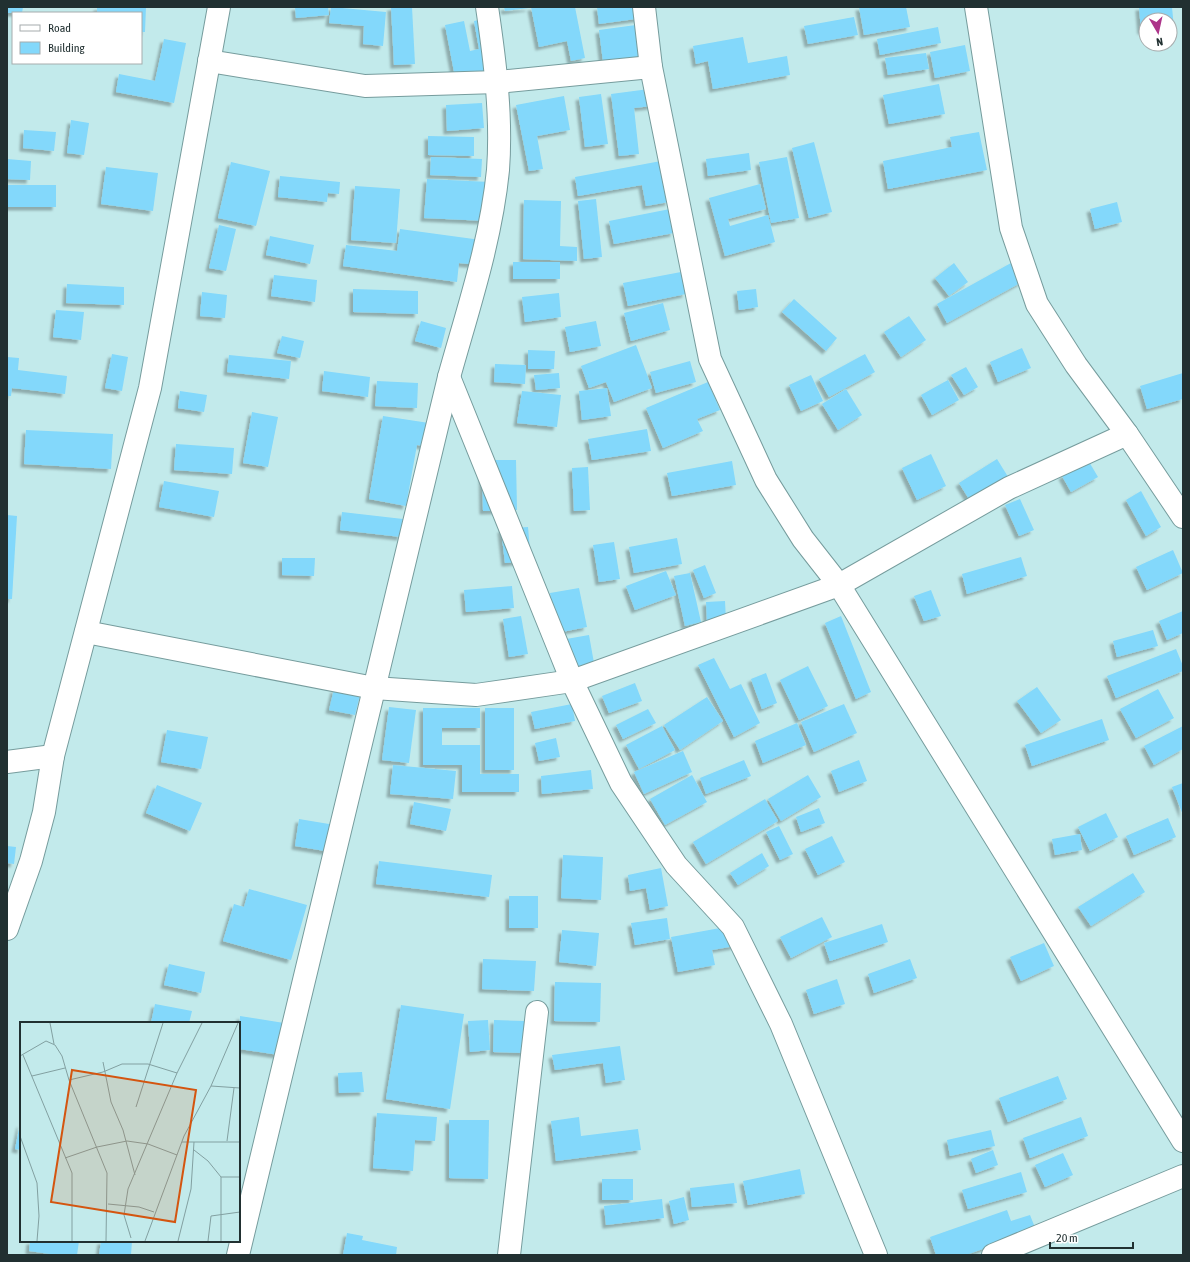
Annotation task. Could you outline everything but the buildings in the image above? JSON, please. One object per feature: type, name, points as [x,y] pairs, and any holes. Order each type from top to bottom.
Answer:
[{"type":"street","points":[[7,929],[31,861],[44,812],[53,756],[150,388],[219,7]]},
{"type":"street","points":[[238,1255],[449,377],[487,235],[498,170],[498,82],[487,7]]},
{"type":"street","points":[[644,7],[651,67],[710,359],[766,480],[803,539],[839,585],[1183,1141]]},
{"type":"street","points":[[976,7],[1011,228],[1035,297],[1076,365],[1127,434],[1183,517]]},
{"type":"street","points":[[209,61],[365,86],[498,82],[651,67]]},
{"type":"street","points":[[449,377],[572,681],[621,783],[676,865],[733,927],[781,1024],[876,1255]]},
{"type":"street","points":[[86,632],[374,688],[476,695],[572,681],[839,585],[1009,488],[1127,434]]},
{"type":"street","points":[[7,762],[53,756]]},
{"type":"street","points":[[509,1255],[537,1012]]},
{"type":"street","points":[[993,1255],[1183,1176]]}]
